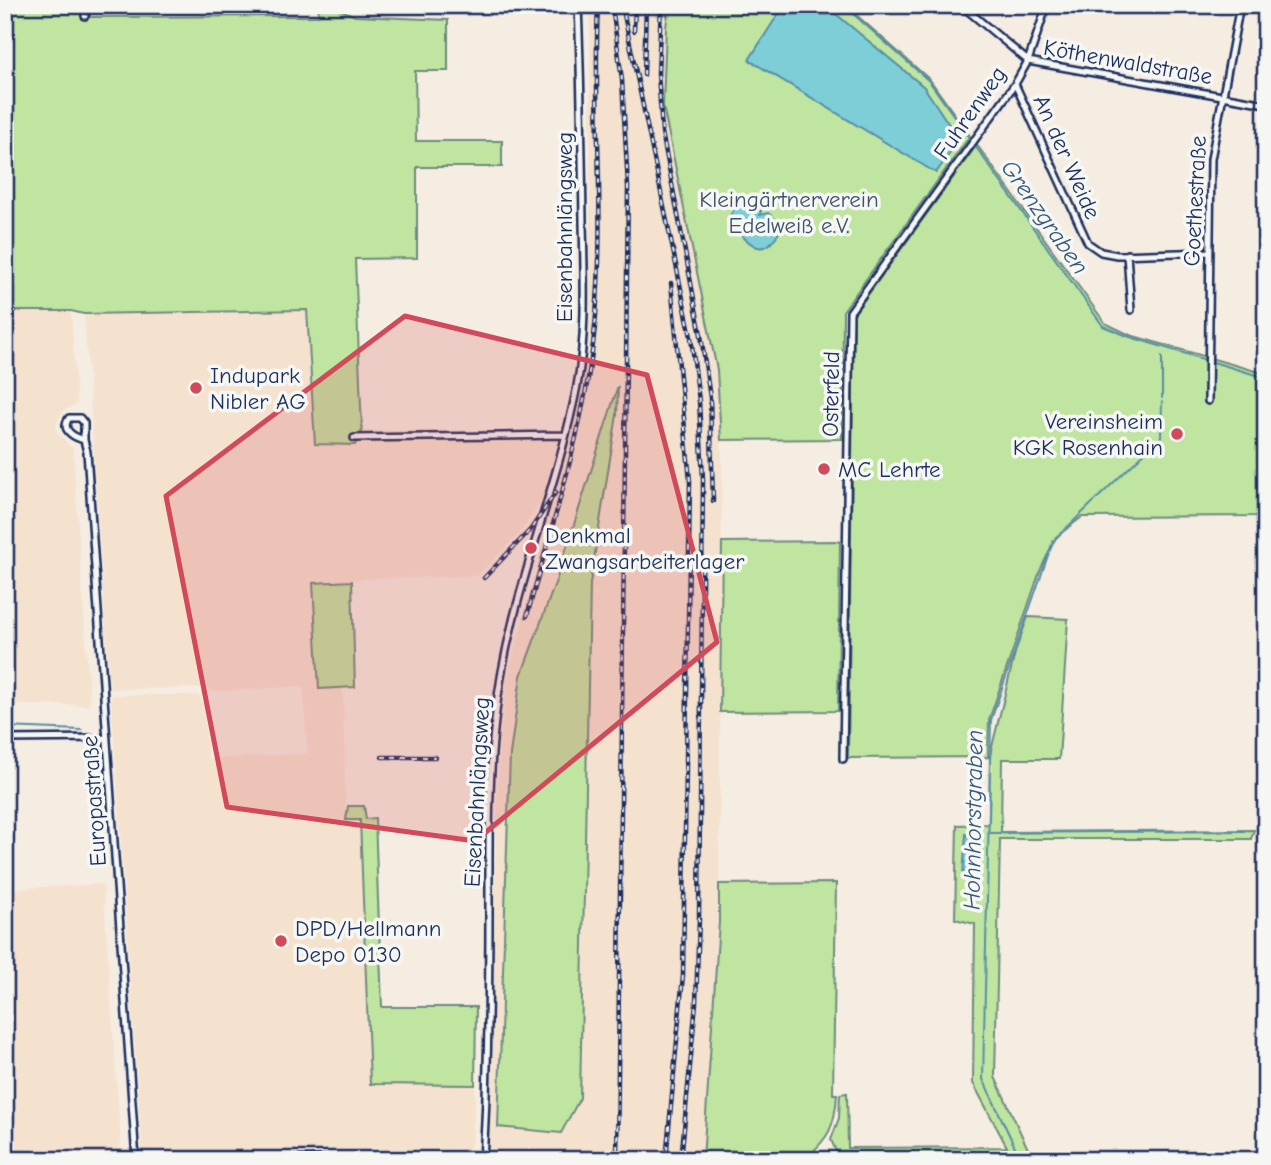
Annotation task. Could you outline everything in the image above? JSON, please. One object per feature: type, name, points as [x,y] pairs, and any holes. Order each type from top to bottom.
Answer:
[{"type":"street","points":[[85,5],[85,16]]},
{"type":"street","name":"Eisenbahnlängsweg","points":[[483,1158],[489,978],[489,811],[495,719],[514,617],[578,384],[584,246],[578,5]]},
{"type":"street","name":"Köthenwaldstraße","points":[[961,5],[1028,61],[1266,104]]},
{"type":"street","name":"Fuhrenweg","points":[[941,185],[1015,84],[1028,61],[1047,5]]},
{"type":"street","name":"Goethestraße","points":[[1208,401],[1211,159],[1240,5]]},
{"type":"street","name":"An der Weide","points":[[1015,84],[1088,243],[1101,252],[1127,254],[1209,252]]},
{"type":"street","name":"Osterfeld","points":[[843,759],[850,312],[941,185]]},
{"type":"street","points":[[1127,254],[1131,310]]},
{"type":"street","name":"Europastraße","points":[[84,440],[70,434],[66,428],[69,418],[80,418],[84,423],[136,1160]]},
{"type":"street","points":[[354,438],[565,435]]},
{"type":"street","points":[[5,739],[107,738]]},
{"type":"street","points":[[241,1160],[483,1158]]},
{"type":"highlighted area","points":[[405,316],[647,375],[717,642],[475,841],[227,807],[166,496]]},
{"type":"shaded area","points":[[590,5],[669,5],[663,106],[717,370],[722,458],[719,922],[703,1160],[486,1160],[499,742],[507,678],[544,538],[525,531],[544,504],[549,488],[519,534],[479,574],[481,576],[314,583],[319,688],[343,688],[346,819],[360,819],[370,1083],[476,1084],[472,1142],[469,1149],[142,1151],[111,695],[198,695],[204,702],[208,759],[307,753],[303,686],[213,692],[207,688],[110,689],[84,314],[307,310],[354,445],[362,431],[432,430],[562,438],[552,476],[569,433],[582,381],[590,258]]},
{"type":"shaded area","points":[[5,311],[71,311],[77,404],[62,412],[56,424],[57,432],[73,449],[90,705],[5,705]]},
{"type":"shaded area","points":[[103,884],[122,1160],[13,1160],[5,1149],[5,889]]},
{"type":"green space","points":[[5,5],[90,5],[90,17],[318,16],[319,5],[330,5],[355,16],[448,20],[448,71],[415,71],[416,141],[502,141],[502,167],[417,167],[417,258],[355,259],[362,431],[355,445],[315,444],[307,310],[84,314],[71,311],[5,311]]},
{"type":"green space","name":"Kleingärtnerverein Edelweiß e.V.","points":[[669,5],[766,5],[773,10],[777,5],[845,5],[930,80],[970,136],[843,311],[842,439],[721,440],[717,370],[663,106]]},
{"type":"green space","points":[[977,145],[1105,323],[1130,335],[1266,374],[1266,516],[1082,517],[1056,537],[1040,571],[989,720],[988,757],[848,758],[854,314]]},
{"type":"green space","points":[[618,386],[617,415],[590,584],[580,1098],[561,1133],[498,1127],[510,754],[521,676],[557,578]]},
{"type":"green space","points":[[840,541],[838,711],[720,712],[722,542]]},
{"type":"green space","points":[[352,581],[355,687],[319,689],[313,583]]},
{"type":"green space","points":[[1028,617],[1068,619],[1059,759],[1002,759],[1001,832],[1254,830],[1251,839],[1000,839],[995,1077],[1033,1160],[840,1160],[831,1140],[839,1118],[840,1094],[847,1093],[848,1148],[1007,1147],[973,1083],[975,924],[955,919],[957,825],[989,824],[990,755],[1016,649]]},
{"type":"green space","points":[[348,806],[364,806],[366,819],[375,818],[382,1007],[476,1007],[475,1085],[370,1084],[360,820],[346,820]]},
{"type":"green space","points":[[836,883],[833,1094],[837,1094],[835,1115],[829,1131],[804,1160],[703,1160],[719,922],[719,884]]},
{"type":"water","points":[[784,5],[825,5],[924,87],[956,135],[954,139],[957,143],[936,173],[749,60]]},
{"type":"water","points":[[742,201],[761,210],[760,215],[768,213],[781,224],[779,233],[766,246],[753,245],[731,225],[732,211]]},
{"type":"water","points":[[966,834],[980,834],[978,876],[963,875]]},
{"type":"waterway","name":"Grenzgraben","points":[[843,5],[929,81],[1103,326],[1130,337],[1266,378]]},
{"type":"waterway","name":"Hohnhorstgraben","points":[[1162,357],[1162,398]]},
{"type":"waterway","name":"Hohnhorstgraben","points":[[1021,1160],[983,1079],[991,720],[1053,541],[1161,437],[1162,402]]},
{"type":"waterway","points":[[5,727],[82,730]]},
{"type":"waterway","points":[[990,833],[1244,831]]},
{"type":"railway","points":[[527,616],[569,467],[592,353],[599,238],[598,5]]},
{"type":"railway","points":[[622,5],[691,337],[699,401],[703,479],[699,919],[696,1003],[681,1160]]},
{"type":"railway","points":[[634,31],[635,5]]},
{"type":"railway","points":[[644,75],[646,5]]},
{"type":"railway","points":[[661,5],[658,73],[662,132],[701,335],[710,398],[713,501]]},
{"type":"railway","points":[[612,6],[622,80],[628,187],[617,1160]]},
{"type":"railway","points":[[666,1160],[683,975],[690,481],[671,283]]},
{"type":"railway","points":[[484,578],[531,529],[556,492]]},
{"type":"railway","points":[[382,757],[435,757]]},
{"type":"place","name":"Indupark Nibler AG","points":[[196,388]]},
{"type":"place","name":"Vereinsheim KGK Rosenhain","points":[[1177,434]]},
{"type":"place","name":"MC Lehrte","points":[[824,469]]},
{"type":"place","name":"Denkmal Zwangsarbeiterlager","points":[[531,548]]},
{"type":"place","name":"DPD/Hellmann Depo 0130","points":[[281,941]]}]
